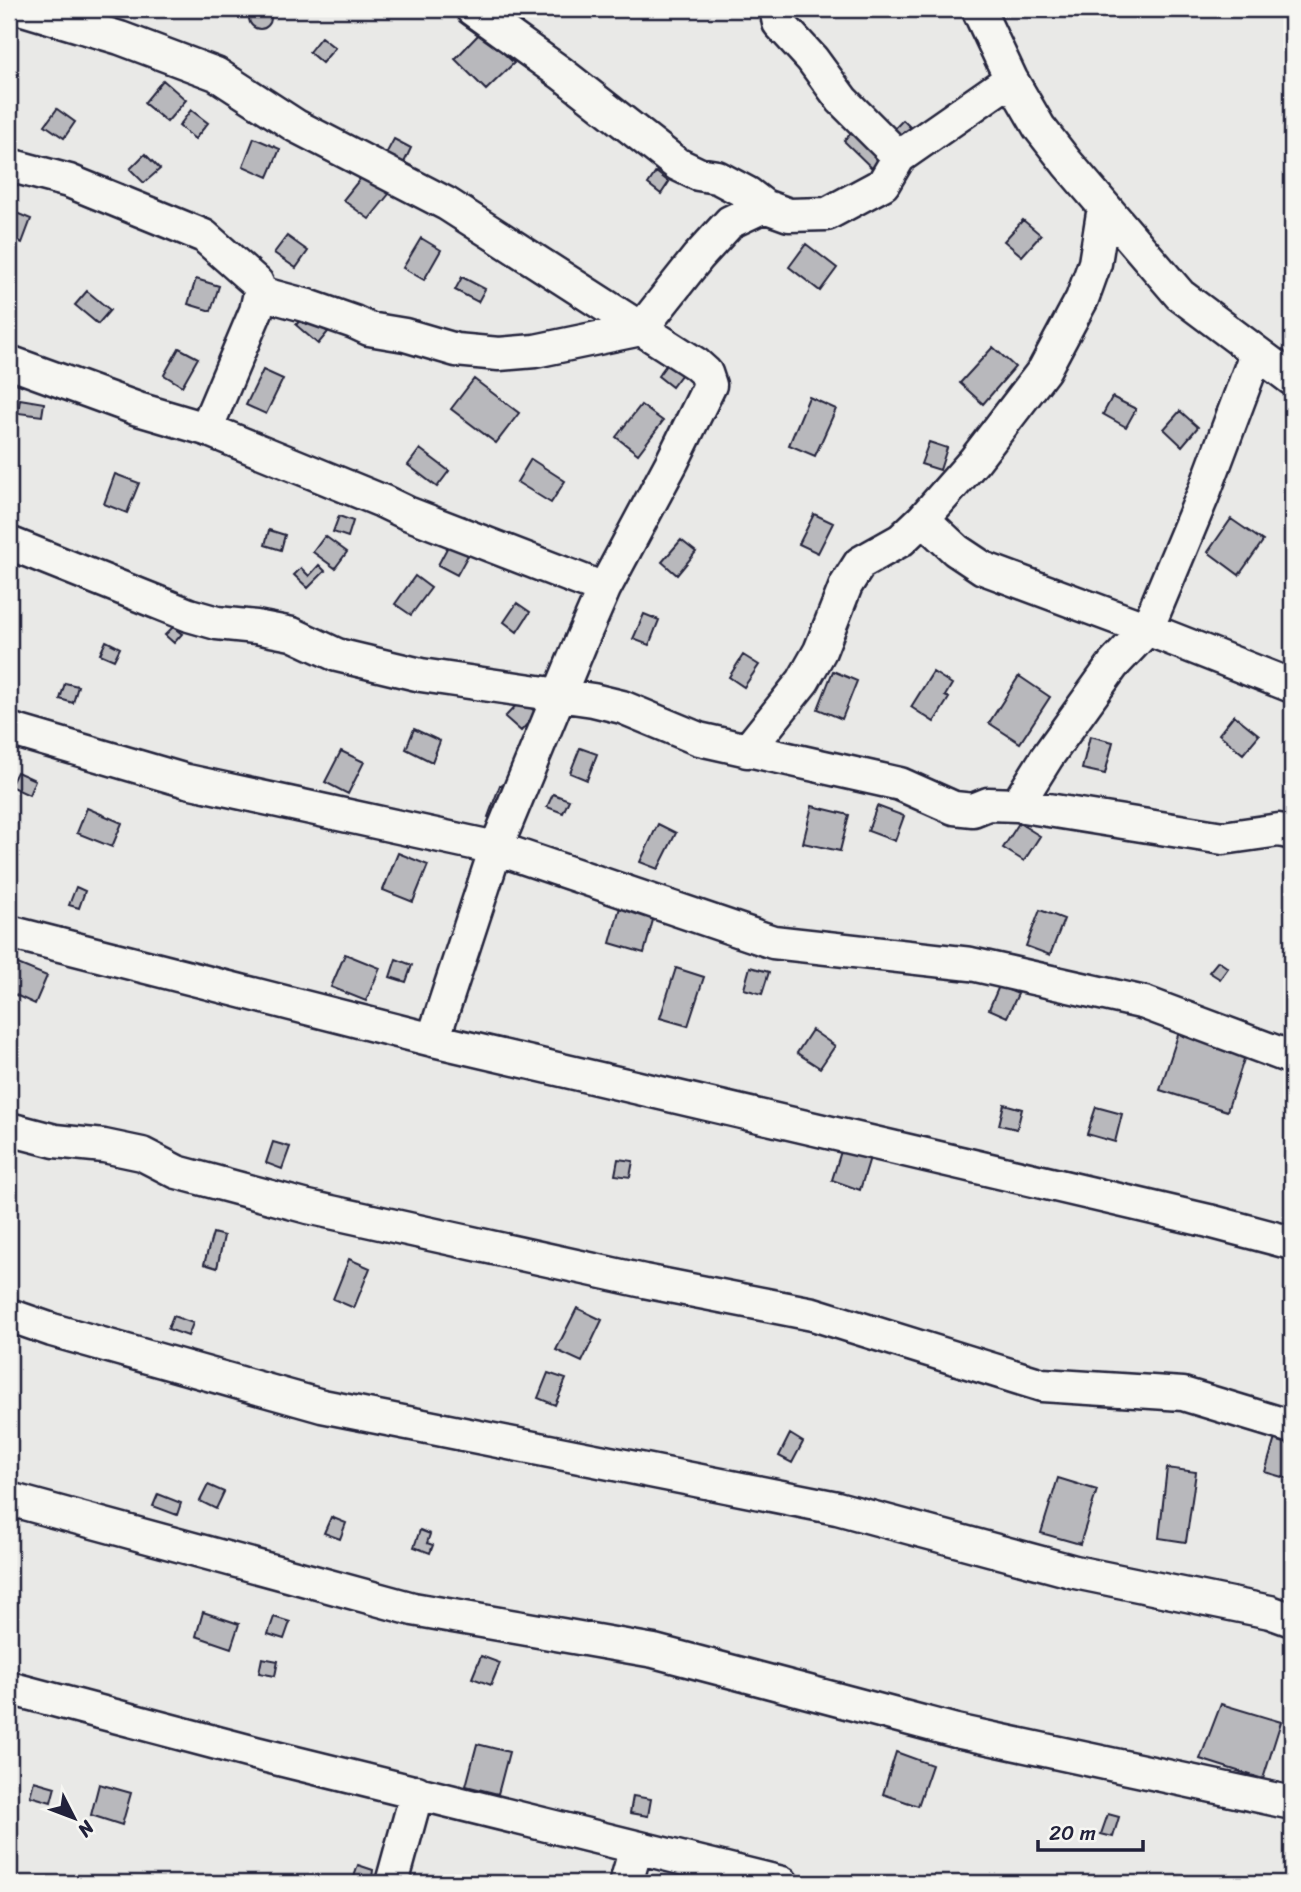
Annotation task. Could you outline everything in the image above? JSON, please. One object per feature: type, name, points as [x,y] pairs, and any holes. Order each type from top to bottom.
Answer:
[{"type":"street","points":[[23,9],[120,38],[215,74],[296,126],[447,204],[696,363],[706,373],[710,385],[673,462],[604,589],[496,848],[433,1040]]},
{"type":"street","points":[[472,9],[561,73],[677,164],[698,174],[717,177],[747,193],[764,206],[789,215],[827,214],[883,184],[899,157],[1011,79]]},
{"type":"street","points":[[776,9],[779,23],[812,59],[842,100],[899,157]]},
{"type":"street","points":[[978,9],[1011,79],[1039,127],[1104,207],[1180,295],[1292,379]]},
{"type":"street","points":[[9,165],[69,181],[204,236],[257,283],[260,293],[256,311],[206,429]]},
{"type":"street","points":[[260,293],[354,321],[369,329],[405,335],[456,350],[499,354],[535,351],[641,329],[698,257],[730,222],[764,206]]},
{"type":"street","points":[[747,751],[803,681],[820,651],[846,585],[860,563],[901,540],[923,519],[975,460],[1044,370],[1082,299],[1095,263],[1104,207]]},
{"type":"street","points":[[1017,805],[1047,757],[1113,665],[1147,629],[1203,495],[1256,354]]},
{"type":"street","points":[[9,362],[138,409],[206,429],[407,513],[604,589]]},
{"type":"street","points":[[923,519],[956,551],[983,568],[1292,687]]},
{"type":"street","points":[[9,542],[189,615],[217,623],[292,634],[337,655],[421,676],[621,707],[699,739],[900,784],[954,808],[973,810],[988,804],[1017,805],[1223,838],[1279,830],[1292,833]]},
{"type":"street","points":[[9,729],[187,781],[496,848],[774,942],[971,964],[1145,1003],[1292,1058]]},
{"type":"street","points":[[9,932],[433,1040],[1209,1221],[1292,1243]]},
{"type":"street","points":[[9,1129],[55,1141],[104,1146],[142,1154],[177,1172],[308,1207],[643,1281],[813,1314],[1042,1384],[1183,1394],[1292,1427]]},
{"type":"street","points":[[9,1315],[52,1330],[322,1406],[837,1508],[1075,1572],[1270,1612],[1292,1620]]},
{"type":"street","points":[[9,1499],[412,1609],[654,1651],[956,1731],[1292,1803]]},
{"type":"street","points":[[9,1688],[782,1883]]},
{"type":"street","points":[[392,1883],[417,1793]]},
{"type":"street","points":[[626,1883],[636,1848]]},
{"type":"building","points":[[256,7],[264,7],[271,14],[271,22],[264,29],[256,29],[249,22],[249,14]]},
{"type":"building","points":[[481,32],[514,63],[486,90],[455,59]]},
{"type":"building","points":[[321,37],[335,48],[322,63],[309,52]]},
{"type":"building","points":[[163,80],[186,100],[167,122],[144,103]]},
{"type":"building","points":[[57,109],[75,122],[64,138],[45,125]]},
{"type":"building","points":[[191,110],[208,123],[195,139],[179,126]]},
{"type":"building","points":[[903,120],[917,134],[879,175],[844,141],[860,123],[881,143]]},
{"type":"building","points":[[254,138],[280,149],[268,177],[243,166]]},
{"type":"building","points":[[394,139],[411,148],[401,169],[361,149],[364,143],[386,154]]},
{"type":"building","points":[[145,154],[160,169],[144,183],[130,169]]},
{"type":"building","points":[[656,172],[669,182],[661,194],[648,184]]},
{"type":"building","points":[[364,174],[389,194],[369,219],[343,200]]},
{"type":"building","points":[[9,210],[31,219],[22,243],[9,237]]},
{"type":"building","points":[[1023,220],[1041,235],[1022,256],[1004,241]]},
{"type":"building","points":[[287,236],[308,251],[296,268],[274,253]]},
{"type":"building","points":[[421,238],[441,250],[424,280],[403,268]]},
{"type":"building","points":[[806,244],[837,268],[820,291],[789,267]]},
{"type":"building","points":[[462,277],[485,289],[478,302],[455,290]]},
{"type":"building","points":[[196,279],[219,286],[211,311],[188,304]]},
{"type":"building","points":[[87,291],[110,310],[98,324],[75,305]]},
{"type":"building","points":[[305,314],[328,332],[318,344],[296,325]]},
{"type":"building","points":[[993,347],[1015,367],[983,404],[960,383]]},
{"type":"building","points":[[179,348],[198,358],[182,386],[164,375]]},
{"type":"building","points":[[675,353],[690,363],[672,387],[658,376]]},
{"type":"building","points":[[263,370],[283,379],[266,414],[246,405]]},
{"type":"building","points":[[474,379],[519,413],[496,443],[451,409]]},
{"type":"building","points":[[809,397],[836,409],[815,456],[789,445]]},
{"type":"building","points":[[1112,397],[1136,409],[1126,427],[1103,414]]},
{"type":"building","points":[[20,399],[44,403],[42,416],[18,413]]},
{"type":"building","points":[[641,405],[663,421],[638,454],[616,437]]},
{"type":"building","points":[[1180,411],[1198,427],[1182,446],[1164,429]]},
{"type":"building","points":[[929,442],[947,448],[940,470],[921,464]]},
{"type":"building","points":[[420,449],[449,471],[437,487],[408,465]]},
{"type":"building","points":[[531,459],[565,481],[551,503],[517,482]]},
{"type":"building","points":[[115,474],[139,483],[127,513],[104,504]]},
{"type":"building","points":[[814,514],[833,523],[818,553],[799,544]]},
{"type":"building","points":[[339,516],[353,521],[348,537],[333,532]]},
{"type":"building","points":[[464,516],[484,526],[457,575],[438,565]]},
{"type":"building","points":[[1231,519],[1263,541],[1239,575],[1208,552]]},
{"type":"building","points":[[269,530],[285,535],[281,550],[265,545]]},
{"type":"building","points":[[325,536],[347,552],[335,568],[313,552]]},
{"type":"building","points":[[681,540],[696,552],[677,575],[662,562]]},
{"type":"building","points":[[319,565],[325,571],[308,588],[294,575],[301,568],[309,576]]},
{"type":"building","points":[[415,576],[431,588],[411,615],[395,604]]},
{"type":"building","points":[[517,603],[530,612],[517,632],[504,622]]},
{"type":"building","points":[[644,614],[659,620],[649,645],[633,639]]},
{"type":"building","points":[[173,627],[182,634],[174,643],[165,635]]},
{"type":"building","points":[[106,641],[120,648],[114,660],[100,654]]},
{"type":"building","points":[[743,655],[759,665],[744,687],[729,677]]},
{"type":"building","points":[[833,671],[857,681],[842,719],[818,709]]},
{"type":"building","points":[[933,672],[952,684],[945,696],[949,698],[934,722],[911,707]]},
{"type":"building","points":[[1019,676],[1050,697],[1020,743],[989,723]]},
{"type":"building","points":[[65,683],[78,686],[73,703],[60,699]]},
{"type":"building","points":[[521,700],[537,713],[521,731],[505,717]]},
{"type":"building","points":[[1234,715],[1259,735],[1243,754],[1219,734]]},
{"type":"building","points":[[414,729],[440,741],[432,762],[406,749]]},
{"type":"building","points":[[1090,736],[1113,742],[1105,774],[1082,769]]},
{"type":"building","points":[[580,748],[597,754],[587,780],[570,773]]},
{"type":"building","points":[[341,751],[364,762],[348,794],[325,782]]},
{"type":"building","points":[[17,772],[35,780],[29,795],[10,786]]},
{"type":"building","points":[[500,785],[517,792],[505,823],[488,817]]},
{"type":"building","points":[[553,794],[569,800],[563,813],[547,807]]},
{"type":"building","points":[[812,806],[849,815],[840,851],[803,843]]},
{"type":"building","points":[[877,806],[904,816],[895,841],[868,831]]},
{"type":"building","points":[[87,808],[122,823],[112,847],[77,833]]},
{"type":"building","points":[[1019,823],[1040,836],[1024,861],[1003,848]]},
{"type":"building","points":[[658,824],[676,833],[658,869],[640,862]]},
{"type":"building","points":[[398,853],[428,865],[413,902],[383,890]]},
{"type":"building","points":[[76,887],[85,891],[79,908],[69,905]]},
{"type":"building","points":[[622,900],[656,909],[644,953],[610,943]]},
{"type":"building","points":[[1040,910],[1064,919],[1050,955],[1026,946]]},
{"type":"building","points":[[345,954],[380,968],[366,1001],[331,987]]},
{"type":"building","points":[[396,959],[412,965],[406,982],[390,977]]},
{"type":"building","points":[[1218,961],[1228,968],[1220,979],[1209,972]]},
{"type":"building","points":[[13,962],[47,976],[35,1004],[9,992],[9,971]]},
{"type":"building","points":[[750,967],[769,972],[762,994],[744,989]]},
{"type":"building","points":[[676,968],[704,977],[688,1026],[660,1018]]},
{"type":"building","points":[[999,986],[1018,994],[1007,1017],[989,1009]]},
{"type":"building","points":[[1180,1029],[1247,1050],[1227,1111],[1160,1090]]},
{"type":"building","points":[[812,1030],[835,1046],[820,1068],[797,1053]]},
{"type":"building","points":[[1004,1104],[1022,1109],[1017,1129],[999,1125]]},
{"type":"building","points":[[1096,1107],[1122,1114],[1115,1142],[1087,1134]]},
{"type":"building","points":[[848,1129],[876,1138],[860,1190],[832,1180]]},
{"type":"building","points":[[273,1142],[290,1147],[282,1169],[266,1163]]},
{"type":"building","points":[[618,1159],[633,1161],[630,1177],[615,1175]]},
{"type":"building","points":[[213,1233],[224,1236],[217,1268],[204,1264]]},
{"type":"building","points":[[349,1259],[370,1268],[354,1308],[333,1299]]},
{"type":"building","points":[[577,1308],[602,1320],[582,1362],[556,1350]]},
{"type":"building","points":[[173,1316],[193,1323],[188,1336],[168,1329]]},
{"type":"building","points":[[548,1373],[566,1379],[555,1405],[538,1398]]},
{"type":"building","points":[[1281,1418],[1292,1422],[1292,1480],[1265,1472]]},
{"type":"building","points":[[790,1434],[803,1442],[792,1463],[779,1456]]},
{"type":"building","points":[[1167,1468],[1196,1472],[1186,1542],[1159,1538]]},
{"type":"building","points":[[1058,1478],[1097,1490],[1080,1544],[1041,1533]]},
{"type":"building","points":[[208,1485],[224,1492],[216,1509],[200,1501]]},
{"type":"building","points":[[158,1494],[181,1503],[177,1515],[153,1506]]},
{"type":"building","points":[[331,1517],[346,1523],[340,1539],[324,1533]]},
{"type":"building","points":[[420,1530],[430,1534],[427,1543],[433,1545],[430,1553],[414,1547]]},
{"type":"building","points":[[203,1612],[239,1624],[231,1648],[196,1636]]},
{"type":"building","points":[[274,1617],[290,1622],[284,1639],[268,1634]]},
{"type":"building","points":[[481,1656],[500,1663],[491,1685],[472,1678]]},
{"type":"building","points":[[262,1658],[278,1661],[275,1676],[259,1673]]},
{"type":"building","points":[[1221,1704],[1281,1722],[1263,1779],[1200,1759]]},
{"type":"building","points":[[477,1744],[509,1752],[498,1794],[466,1786]]},
{"type":"building","points":[[896,1752],[932,1765],[918,1806],[883,1794]]},
{"type":"building","points":[[34,1781],[55,1787],[51,1802],[30,1796]]},
{"type":"building","points":[[99,1784],[131,1793],[122,1825],[91,1815]]},
{"type":"building","points":[[633,1796],[651,1799],[648,1816],[630,1813]]},
{"type":"building","points":[[1108,1814],[1119,1817],[1113,1837],[1101,1834]]},
{"type":"building","points":[[358,1865],[373,1870],[372,1878],[368,1878],[366,1883],[352,1883]]}]
